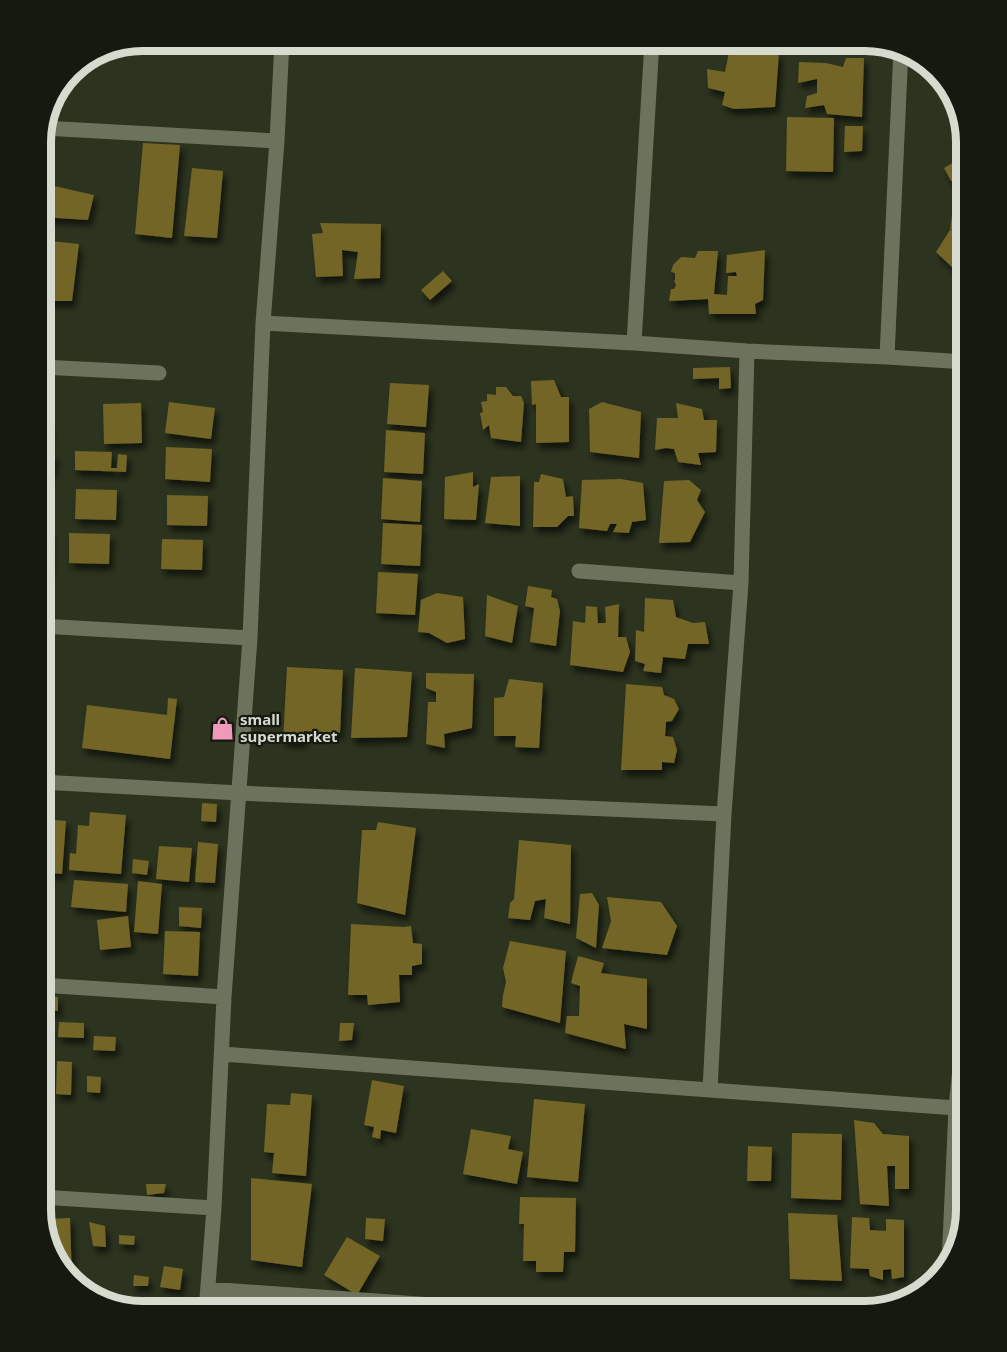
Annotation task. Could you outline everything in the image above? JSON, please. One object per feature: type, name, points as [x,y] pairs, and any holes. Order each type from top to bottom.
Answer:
[{"type":"street","points":[[207,1301],[214,1208],[224,997],[250,638],[263,323],[281,51]]},
{"type":"street","points":[[634,344],[651,51]]},
{"type":"street","points":[[887,357],[901,58]]},
{"type":"street","points":[[52,129],[277,141]]},
{"type":"street","points":[[263,323],[956,361]]},
{"type":"street","points":[[710,1090],[724,814],[741,583],[747,351]]},
{"type":"street","points":[[51,368],[159,373]]},
{"type":"street","points":[[579,571],[741,583]]},
{"type":"street","points":[[51,627],[250,638]]},
{"type":"street","points":[[51,783],[724,814]]},
{"type":"street","points":[[51,986],[224,997]]},
{"type":"street","points":[[222,1054],[956,1108],[950,1242]]},
{"type":"street","points":[[51,1198],[214,1208]]},
{"type":"street","points":[[208,1289],[376,1301]]},
{"type":"building","points":[[729,52],[779,53],[775,107],[734,109],[722,105],[725,92],[708,88],[707,69],[725,72]]},
{"type":"building","points":[[846,58],[864,58],[862,117],[827,114],[824,105],[805,108],[807,96],[817,93],[817,79],[798,83],[799,62],[826,63],[843,67]]},
{"type":"building","points":[[787,117],[834,118],[833,172],[786,171]]},
{"type":"building","points":[[845,126],[863,126],[862,151],[844,152]]},
{"type":"building","points":[[143,143],[180,145],[172,238],[135,234]]},
{"type":"building","points":[[956,161],[956,182],[951,181],[944,168]]},
{"type":"building","points":[[192,168],[223,171],[217,238],[184,236]]},
{"type":"building","points":[[51,185],[94,195],[88,220],[51,218]]},
{"type":"building","points":[[953,207],[956,207],[956,228],[950,230]]},
{"type":"building","points":[[320,223],[381,224],[380,278],[354,279],[358,252],[342,250],[343,276],[316,277],[312,234],[323,233]]},
{"type":"building","points":[[950,230],[956,230],[956,271],[936,252]]},
{"type":"building","points":[[51,241],[79,244],[72,301],[51,301]]},
{"type":"building","points":[[765,250],[763,300],[755,304],[756,314],[709,314],[708,299],[669,301],[671,289],[674,289],[676,285],[675,273],[671,272],[673,265],[681,257],[695,258],[698,251],[718,251],[714,294],[727,295],[728,276],[737,276],[736,272],[726,273],[727,255]]},
{"type":"building","points":[[443,271],[452,281],[430,300],[421,290]]},
{"type":"building","points":[[730,367],[731,388],[719,389],[719,378],[693,379],[693,368]]},
{"type":"building","points":[[554,380],[561,397],[569,397],[569,442],[536,443],[536,404],[532,405],[531,381]]},
{"type":"building","points":[[390,383],[429,385],[426,427],[387,424]]},
{"type":"building","points":[[496,387],[506,387],[513,396],[521,396],[524,403],[521,442],[491,438],[489,425],[483,430],[481,402],[487,401],[487,394],[496,395]]},
{"type":"building","points":[[169,402],[215,408],[211,439],[165,433]]},
{"type":"building","points":[[602,402],[641,412],[639,458],[590,452],[589,409]]},
{"type":"building","points":[[141,403],[142,443],[104,444],[103,404]]},
{"type":"building","points":[[676,403],[702,409],[704,420],[717,420],[716,452],[698,453],[701,465],[678,462],[674,449],[655,450],[657,418],[678,418]]},
{"type":"building","points":[[386,430],[425,433],[423,474],[384,472]]},
{"type":"building","points":[[166,447],[212,449],[210,482],[165,479]]},
{"type":"building","points":[[75,451],[112,452],[111,468],[117,468],[118,454],[127,455],[126,472],[75,470]]},
{"type":"building","points":[[51,455],[55,455],[51,473]]},
{"type":"building","points":[[473,472],[473,487],[479,484],[476,520],[444,519],[445,477]]},
{"type":"building","points":[[541,474],[563,479],[566,497],[573,496],[574,516],[568,516],[557,527],[533,527],[534,482],[539,482]]},
{"type":"building","points":[[520,476],[520,526],[485,523],[491,477]]},
{"type":"building","points":[[383,478],[422,481],[420,522],[381,519]]},
{"type":"building","points":[[621,479],[643,483],[646,520],[632,522],[629,533],[613,532],[617,524],[610,524],[607,531],[579,528],[582,480]]},
{"type":"building","points":[[689,480],[701,490],[697,500],[705,512],[690,542],[659,543],[664,481]]},
{"type":"building","points":[[76,489],[117,490],[116,520],[75,519]]},
{"type":"building","points":[[167,495],[208,496],[207,526],[167,525]]},
{"type":"building","points":[[383,523],[422,525],[420,566],[381,564]]},
{"type":"building","points":[[69,533],[110,534],[109,564],[69,563]]},
{"type":"building","points":[[162,539],[203,540],[202,570],[161,569]]},
{"type":"building","points":[[378,572],[418,574],[415,615],[376,613]]},
{"type":"building","points":[[528,586],[552,590],[551,597],[557,599],[560,611],[556,646],[530,642],[534,608],[525,606]]},
{"type":"building","points":[[437,593],[463,597],[465,639],[447,643],[429,633],[418,632],[421,600]]},
{"type":"building","points":[[487,595],[518,606],[512,643],[485,636]]},
{"type":"building","points":[[645,598],[673,600],[676,617],[693,623],[705,622],[709,644],[688,644],[685,659],[663,657],[661,673],[643,671],[645,664],[635,661],[636,630],[644,632]]},
{"type":"building","points":[[619,604],[618,637],[626,637],[630,652],[623,672],[570,665],[573,621],[585,623],[586,606],[597,607],[598,623],[606,623],[605,607]]},
{"type":"building","points":[[287,667],[343,670],[340,733],[304,731],[304,742],[283,741]]},
{"type":"building","points":[[355,668],[412,672],[407,737],[351,738]]},
{"type":"building","points":[[426,673],[474,674],[472,728],[444,734],[445,748],[426,744],[428,702],[436,702],[436,692],[426,688]]},
{"type":"building","points":[[509,679],[543,683],[539,748],[515,747],[516,736],[494,736],[494,698],[504,697]]},
{"type":"building","points":[[626,684],[662,687],[664,695],[674,699],[679,709],[672,721],[666,722],[665,736],[673,737],[677,750],[674,763],[662,762],[662,770],[621,770]]},
{"type":"building","points":[[168,698],[177,699],[170,759],[82,748],[87,705],[167,715]]},
{"type":"building","points":[[202,803],[217,804],[216,822],[201,821]]},
{"type":"building","points":[[90,812],[126,815],[121,874],[69,870],[70,853],[76,854],[78,825],[89,826]]},
{"type":"building","points":[[51,820],[66,821],[62,874],[51,873]]},
{"type":"building","points":[[378,822],[416,828],[405,915],[357,903],[362,830],[376,830]]},
{"type":"building","points":[[519,840],[571,845],[570,924],[544,918],[546,899],[535,901],[530,920],[508,918],[510,903],[514,899]]},
{"type":"building","points":[[198,842],[218,844],[215,883],[195,882]]},
{"type":"building","points":[[159,846],[192,848],[189,882],[156,879]]},
{"type":"building","points":[[133,859],[149,861],[147,875],[132,873]]},
{"type":"building","points":[[74,880],[128,884],[126,912],[71,907]]},
{"type":"building","points":[[138,881],[162,884],[158,934],[134,932]]},
{"type":"building","points":[[592,893],[599,905],[596,948],[576,938],[580,894]]},
{"type":"building","points":[[607,897],[661,902],[677,926],[667,955],[602,948],[611,921]]},
{"type":"building","points":[[179,907],[202,908],[201,928],[179,926]]},
{"type":"building","points":[[128,916],[131,947],[100,950],[97,920]]},
{"type":"building","points":[[351,924],[411,926],[413,943],[422,944],[422,964],[412,966],[412,975],[399,975],[400,1002],[368,1005],[367,995],[348,995]]},
{"type":"building","points":[[165,931],[200,932],[198,976],[163,974]]},
{"type":"building","points":[[510,941],[566,951],[560,1023],[502,1007],[506,982],[503,968]]},
{"type":"building","points":[[578,956],[604,963],[601,973],[647,979],[647,1029],[624,1024],[626,1049],[565,1033],[567,1016],[579,1016],[580,986],[571,983]]},
{"type":"building","points":[[51,997],[58,997],[58,1011],[51,1011]]},
{"type":"building","points":[[59,1022],[84,1023],[84,1038],[58,1037]]},
{"type":"building","points":[[340,1023],[354,1023],[352,1040],[339,1041]]},
{"type":"building","points":[[94,1036],[116,1037],[115,1051],[93,1050]]},
{"type":"building","points":[[57,1061],[72,1062],[71,1095],[56,1094]]},
{"type":"building","points":[[87,1076],[101,1077],[100,1093],[87,1092]]},
{"type":"building","points":[[372,1080],[404,1086],[396,1133],[381,1130],[380,1139],[372,1137],[374,1127],[364,1125]]},
{"type":"building","points":[[291,1093],[312,1095],[306,1176],[272,1173],[274,1153],[264,1152],[267,1104],[290,1105]]},
{"type":"building","points":[[534,1099],[585,1104],[578,1182],[527,1177]]},
{"type":"building","points":[[854,1120],[874,1123],[883,1134],[909,1136],[909,1189],[895,1189],[895,1166],[887,1166],[889,1206],[860,1204]]},
{"type":"building","points":[[471,1129],[511,1136],[508,1149],[523,1152],[517,1184],[463,1174]]},
{"type":"building","points":[[792,1133],[842,1134],[841,1200],[791,1198]]},
{"type":"building","points":[[748,1146],[772,1147],[771,1181],[747,1181]]},
{"type":"building","points":[[251,1178],[312,1184],[302,1267],[251,1260]]},
{"type":"building","points":[[146,1184],[166,1184],[164,1193],[147,1195]]},
{"type":"building","points":[[520,1197],[576,1198],[575,1252],[564,1252],[563,1272],[536,1272],[536,1261],[523,1261],[524,1224],[519,1224]]},
{"type":"building","points":[[788,1213],[837,1215],[842,1281],[790,1279]]},
{"type":"building","points":[[852,1217],[869,1218],[870,1230],[886,1231],[886,1219],[904,1220],[904,1277],[892,1279],[891,1269],[883,1270],[883,1280],[870,1276],[869,1269],[850,1268]]},
{"type":"building","points":[[70,1218],[72,1267],[60,1251],[52,1219]]},
{"type":"building","points":[[366,1218],[385,1219],[383,1241],[365,1239]]},
{"type":"building","points":[[89,1222],[105,1226],[106,1247],[93,1246]]},
{"type":"building","points":[[119,1235],[135,1236],[134,1245],[119,1244]]},
{"type":"building","points":[[347,1237],[380,1256],[357,1295],[324,1275]]},
{"type":"building","points":[[164,1266],[183,1269],[180,1290],[160,1287]]},
{"type":"building","points":[[134,1275],[149,1277],[148,1286],[133,1286]]},
{"type":"building","points":[[92,1286],[103,1288],[103,1292]]},
{"type":"place","name":"small supermarket","points":[[222,728]]}]
